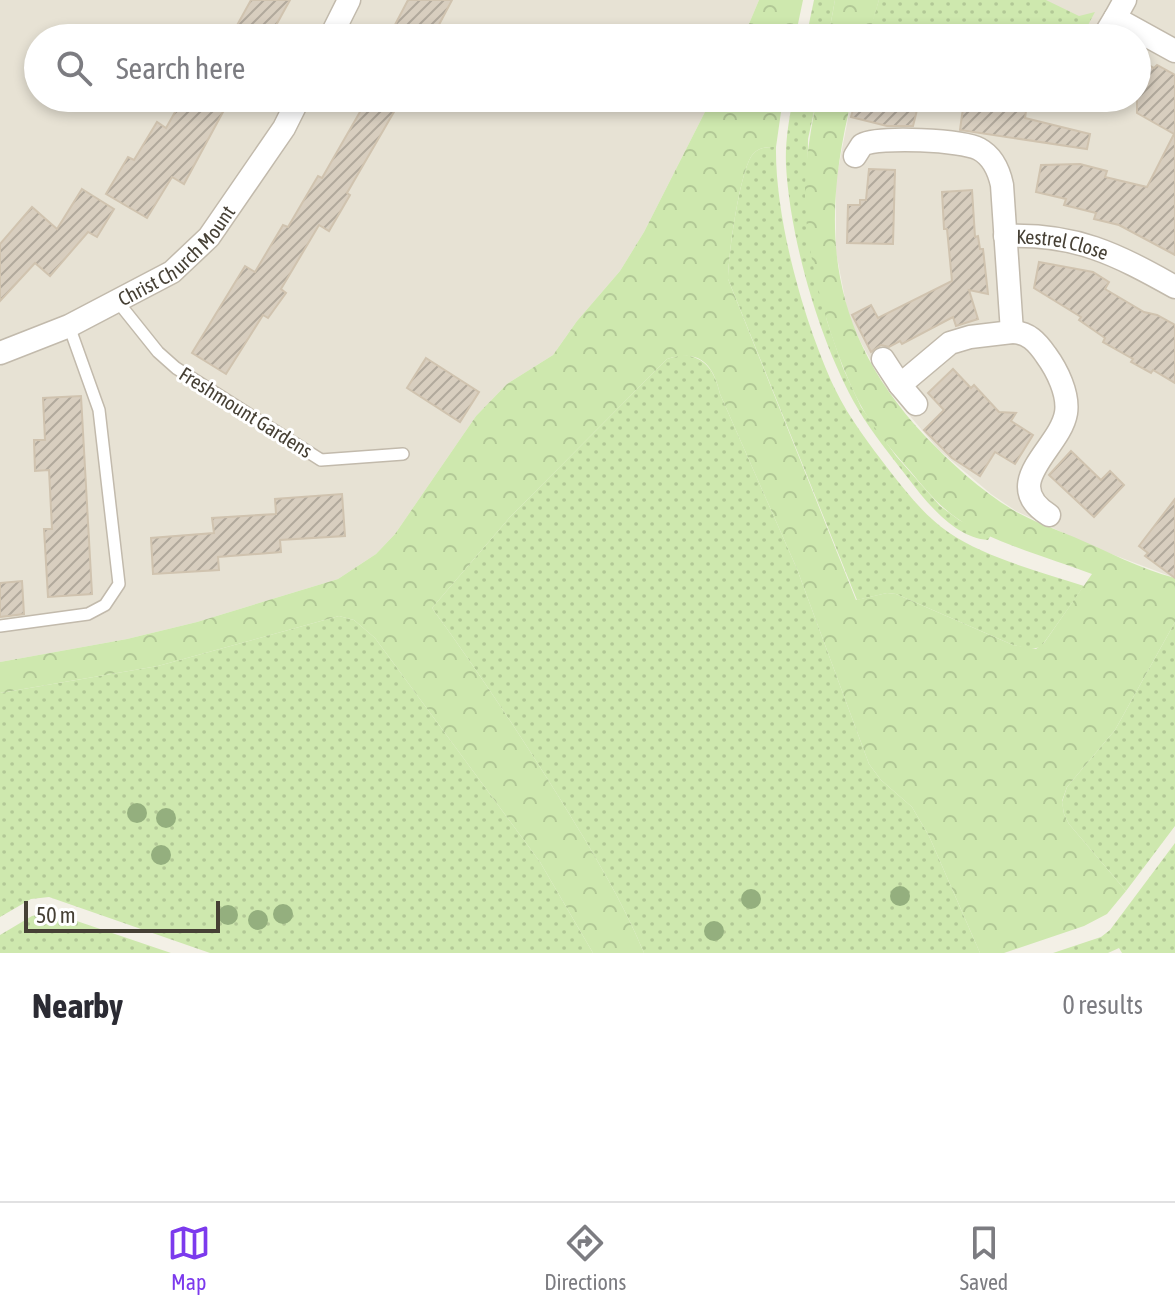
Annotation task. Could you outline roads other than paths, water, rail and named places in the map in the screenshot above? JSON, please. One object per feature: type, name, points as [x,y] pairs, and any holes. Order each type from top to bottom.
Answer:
[{"type":"street","points":[[337,24],[349,0]]},
{"type":"street","points":[[1120,9],[1140,24]]},
{"type":"street","points":[[1151,33],[1175,51]]},
{"type":"street","name":"Christ Church Mount","points":[[0,353],[69,326],[172,272],[209,237],[275,141],[291,112]]},
{"type":"street","points":[[855,156],[866,142],[885,140],[955,143],[981,149],[1000,174],[1005,236]]},
{"type":"street","name":"Kestrel Close","points":[[1012,332],[1005,236],[1058,239],[1097,248],[1123,258],[1175,287]]},
{"type":"street","points":[[900,385],[950,343],[970,337],[1012,332],[1026,334],[1039,346],[1055,370],[1065,397],[1063,423],[1041,455],[1029,483],[1032,500],[1049,515]]},
{"type":"street","points":[[883,359],[916,404]]},
{"type":"lane","name":"Freshmount Gardens","points":[[118,302],[158,352],[176,368],[321,460],[403,454]]},
{"type":"lane","points":[[0,626],[88,614],[105,605],[119,584],[99,410],[69,326]]}]
